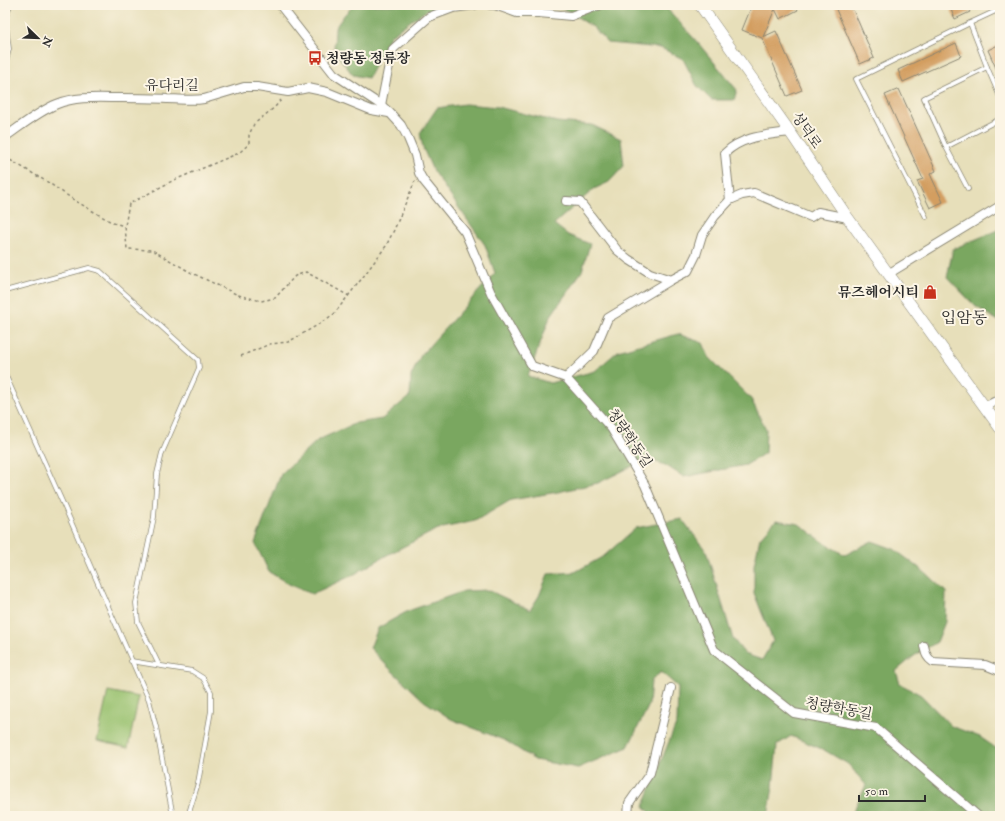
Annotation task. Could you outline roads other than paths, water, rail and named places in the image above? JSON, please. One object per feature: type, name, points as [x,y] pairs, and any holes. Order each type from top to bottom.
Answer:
[{"type":"street","name":"청량학동길","points":[[280,5],[334,74],[381,105],[401,125],[415,155],[419,173],[464,232],[491,293],[532,366],[566,378],[611,428],[645,485],[714,650],[794,713],[876,728],[978,816]]},
{"type":"street","points":[[381,105],[394,49],[429,17],[453,8],[475,5]]},
{"type":"street","points":[[490,5],[495,5],[517,13],[539,13],[571,16],[600,5]]},
{"type":"street","name":"성덕로","points":[[700,5],[790,132],[848,218],[1000,428]]},
{"type":"street","name":"유다리길","points":[[5,137],[56,104],[70,100],[82,98],[160,98],[197,100],[251,86],[288,92],[308,88],[327,92],[371,110],[390,113]]},
{"type":"street","points":[[730,200],[725,153],[730,148],[754,137],[790,132]]},
{"type":"street","points":[[566,378],[594,351],[608,318],[670,280],[688,271],[696,255],[702,235],[715,216],[730,200],[742,195],[754,193],[811,216],[818,212],[848,218]]},
{"type":"street","points":[[566,201],[580,202],[617,250],[628,260],[650,273],[670,280]]},
{"type":"street","points":[[888,274],[1000,206]]},
{"type":"street","points":[[984,407],[1000,399]]},
{"type":"street","points":[[924,646],[926,654],[933,662],[985,665],[1000,671]]},
{"type":"street","points":[[628,816],[629,803],[650,773],[671,688]]},
{"type":"lane","points":[[5,65],[9,49],[5,19],[10,5]]},
{"type":"lane","points":[[926,217],[856,79],[1000,9]]},
{"type":"lane","points":[[970,23],[1000,96]]},
{"type":"lane","points":[[968,189],[946,147],[924,98],[987,67]]},
{"type":"lane","points":[[946,147],[1000,119]]},
{"type":"lane","points":[[5,291],[89,268],[100,271],[198,360],[199,368],[162,453],[157,474],[154,517],[136,603],[138,622],[159,666]]},
{"type":"lane","points":[[5,374],[148,700],[156,727],[173,816]]},
{"type":"lane","points":[[131,661],[192,671],[203,678],[211,692],[211,710],[198,783],[188,816]]},
{"type":"place","name":"청량동 정류장","points":[[315,58]]},
{"type":"place","name":"뮤즈헤어시티","points":[[930,292]]},
{"type":"district","name":"입암동","points":[[964,317]]}]
